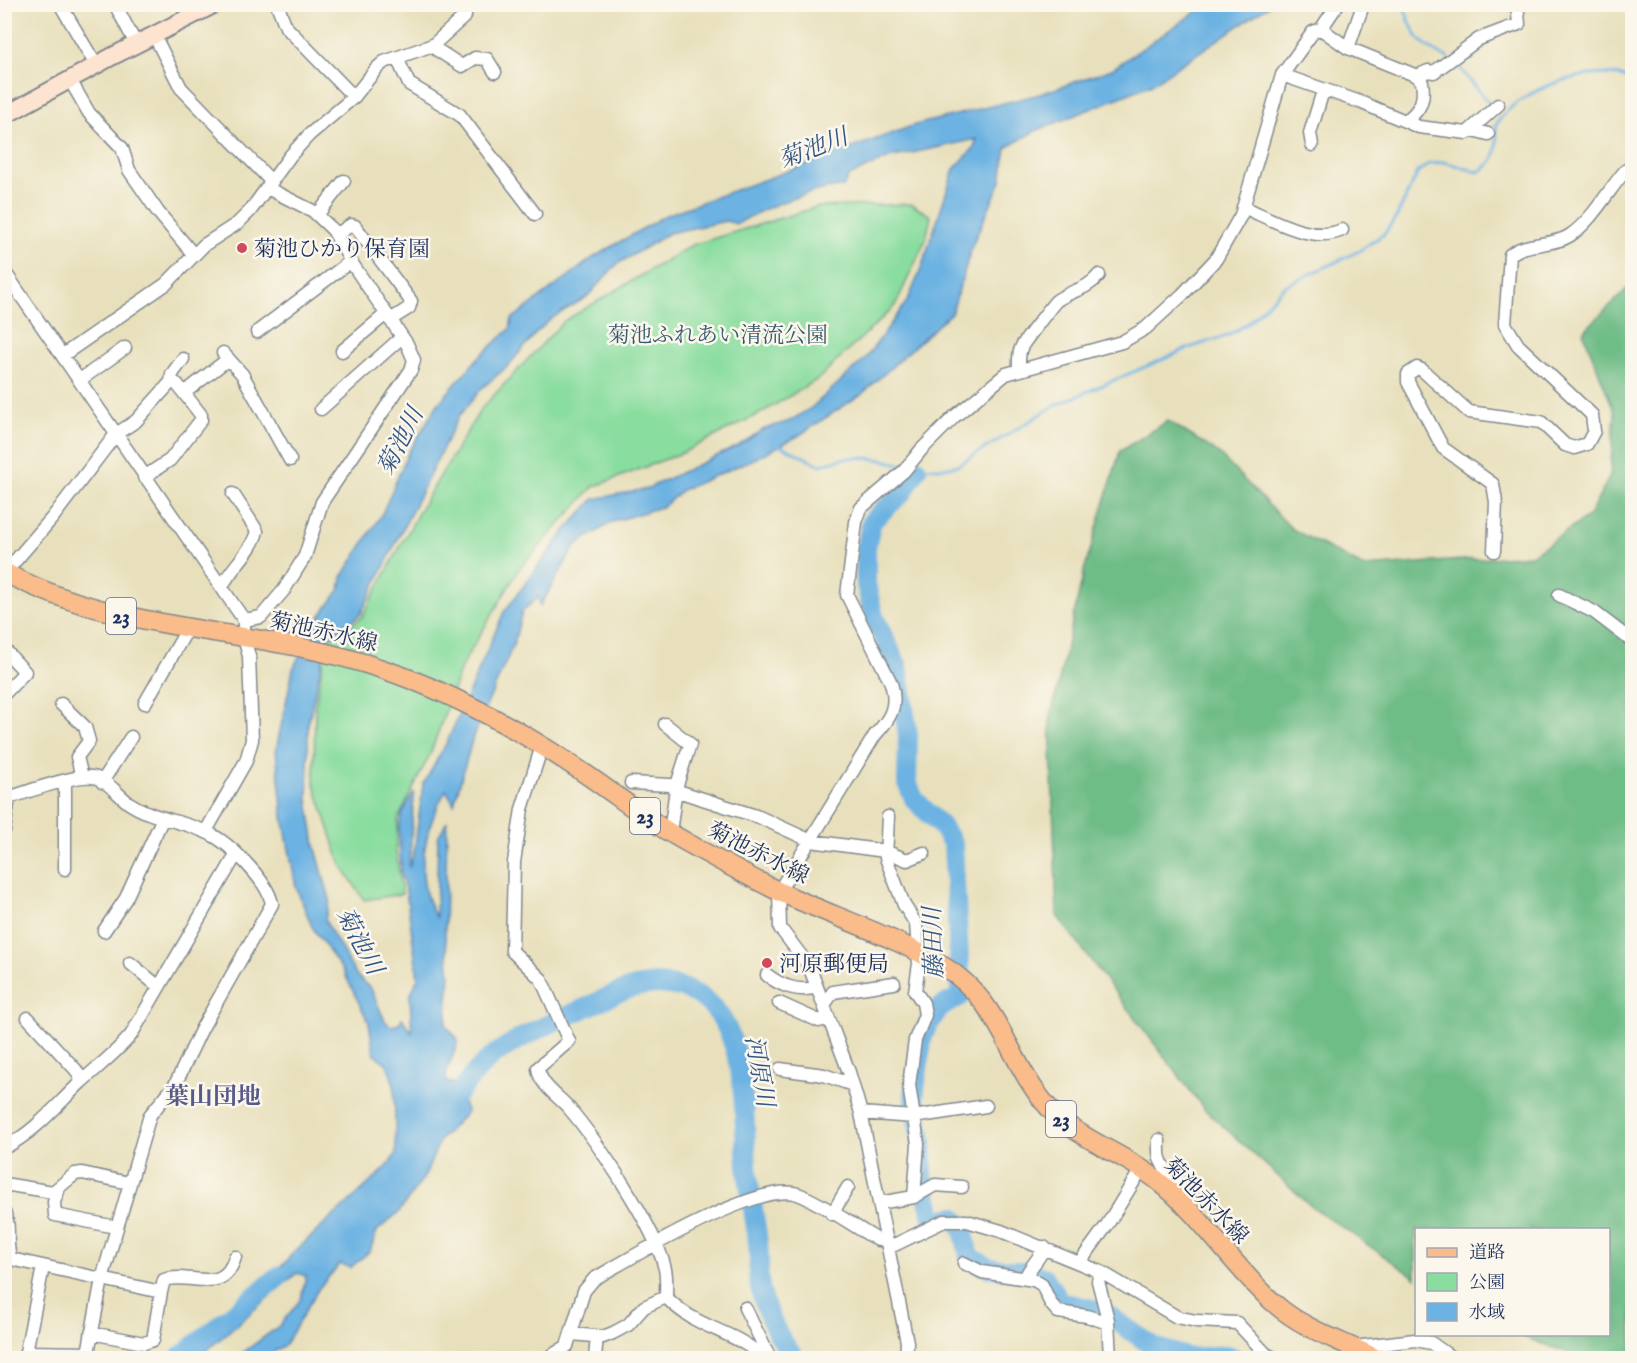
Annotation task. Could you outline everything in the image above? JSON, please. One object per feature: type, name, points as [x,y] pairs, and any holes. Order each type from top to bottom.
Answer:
[{"type":"main road","points":[[4,116],[96,65],[215,4]]},
{"type":"main road","name":"菊池赤水線","points":[[5,573],[75,604],[118,616],[188,628],[244,629],[274,643],[363,663],[441,693],[542,746],[670,833],[779,891],[919,952],[947,968],[975,991],[1006,1035],[1037,1095],[1053,1113],[1142,1168],[1176,1197],[1240,1269],[1278,1307],[1351,1353],[1375,1359]]},
{"type":"street","points":[[60,4],[96,65]]},
{"type":"street","points":[[277,4],[286,27],[354,97]]},
{"type":"street","points":[[63,355],[166,284],[193,254],[238,223],[309,135],[354,97],[377,68],[430,46],[452,30],[465,16],[466,4]]},
{"type":"street","points":[[906,1359],[907,1342],[861,1113],[853,1085],[808,966],[780,928],[779,891],[875,735],[894,711],[895,697],[891,683],[847,595],[856,522],[861,508],[904,471],[954,417],[1006,374],[1122,342],[1146,328],[1216,259],[1243,207],[1282,75],[1313,32],[1321,29],[1338,4]]},
{"type":"street","points":[[1348,48],[1361,4]]},
{"type":"street","points":[[1417,76],[1428,71],[1434,72],[1479,39],[1521,27],[1514,5]]},
{"type":"street","points":[[117,8],[136,44]]},
{"type":"street","points":[[1321,29],[1348,48],[1417,76],[1422,82],[1423,102],[1406,121]]},
{"type":"street","points":[[154,35],[181,88],[269,185],[317,215],[336,235],[402,337],[414,360],[411,370],[322,502],[305,556],[284,590],[261,617],[244,629]]},
{"type":"street","points":[[430,46],[462,66],[475,58],[487,59],[495,72]]},
{"type":"street","points":[[397,58],[409,84],[459,115],[535,214]]},
{"type":"street","points":[[1282,75],[1419,127],[1467,133],[1498,105]]},
{"type":"street","points":[[70,80],[89,113],[122,148],[129,170],[158,212],[193,254]]},
{"type":"street","points":[[1312,145],[1310,133],[1323,91]]},
{"type":"street","points":[[1473,130],[1488,134]]},
{"type":"street","points":[[1494,551],[1496,502],[1493,484],[1443,448],[1408,382],[1408,374],[1417,368],[1422,370],[1469,412],[1541,422],[1565,445],[1574,448],[1587,444],[1594,431],[1592,415],[1518,345],[1505,324],[1510,255],[1521,249],[1568,236],[1581,225],[1624,171],[1632,167]]},
{"type":"street","points":[[317,215],[344,182]]},
{"type":"street","points":[[1243,207],[1307,234],[1322,235],[1342,230]]},
{"type":"street","points":[[336,235],[351,225],[355,226],[411,301],[409,308],[388,317],[342,351]]},
{"type":"street","points":[[257,332],[351,261]]},
{"type":"street","points":[[4,271],[222,587],[244,629],[249,656],[252,740],[246,761],[206,831]]},
{"type":"street","points":[[1019,369],[1022,345],[1041,323],[1051,306],[1057,300],[1084,289],[1099,275]]},
{"type":"street","points":[[321,409],[402,337]]},
{"type":"street","points":[[80,380],[125,348]]},
{"type":"street","points":[[184,393],[225,357],[242,374],[290,460]]},
{"type":"street","points":[[5,573],[53,518],[116,434],[136,422],[171,381],[172,374],[183,359]]},
{"type":"street","points":[[144,477],[170,460],[201,420],[201,415],[177,384],[171,381]]},
{"type":"street","points":[[222,587],[227,576],[255,541],[256,531],[232,494]]},
{"type":"street","points":[[1559,595],[1594,612],[1632,641]]},
{"type":"street","points":[[145,703],[188,628]]},
{"type":"street","points":[[4,649],[25,672],[4,694]]},
{"type":"street","points":[[61,704],[85,728],[89,741],[77,758],[82,777]]},
{"type":"street","points":[[665,724],[690,744],[676,788],[670,833]]},
{"type":"street","points":[[102,782],[131,737]]},
{"type":"street","points":[[542,746],[520,819],[514,862],[512,951],[530,966],[549,993],[569,1041],[538,1068],[539,1078],[568,1107],[610,1166],[656,1244],[666,1271],[666,1297],[692,1320],[749,1344],[764,1359]]},
{"type":"street","points":[[4,831],[8,804],[5,799],[82,777],[97,777],[129,804],[162,820],[206,831],[254,871],[270,895],[272,904],[202,1028],[175,1085],[150,1115],[102,1279],[87,1353],[26,1352],[44,1267]]},
{"type":"street","points":[[65,782],[65,869]]},
{"type":"street","points":[[631,783],[676,788],[759,817],[811,840],[885,851],[907,860],[924,853]]},
{"type":"street","points":[[888,817],[885,851],[904,905],[916,924],[919,952],[915,991],[923,1003],[925,1015],[915,1040],[909,1085],[918,1143],[914,1197]]},
{"type":"street","points":[[104,931],[126,898],[162,820]]},
{"type":"street","points":[[4,1149],[42,1124],[82,1081],[113,1056],[131,1035],[236,855]]},
{"type":"street","points":[[130,963],[159,987]]},
{"type":"street","points":[[767,975],[775,981],[803,991],[816,987]]},
{"type":"street","points":[[824,1005],[833,992],[894,983]]},
{"type":"street","points":[[779,1003],[819,1021],[828,1018]]},
{"type":"street","points":[[28,1018],[76,1070],[82,1081]]},
{"type":"street","points":[[780,1069],[824,1075],[853,1085]]},
{"type":"street","points":[[861,1113],[913,1117],[986,1106]]},
{"type":"street","points":[[1159,1140],[1161,1163],[1178,1187],[1176,1197]]},
{"type":"street","points":[[1080,1262],[1107,1225],[1142,1168]]},
{"type":"street","points":[[4,1184],[53,1192],[75,1174],[82,1173],[129,1183]]},
{"type":"street","points":[[879,1203],[914,1197],[935,1185],[962,1187]]},
{"type":"street","points":[[832,1214],[848,1187]]},
{"type":"street","points":[[59,1188],[54,1202],[56,1215],[116,1227]]},
{"type":"street","points":[[548,1359],[567,1346],[584,1291],[594,1279],[716,1214],[773,1192],[796,1194],[887,1243],[944,1221],[967,1221],[1044,1247],[1080,1262],[1176,1317],[1196,1321],[1237,1323],[1266,1354],[1274,1359]]},
{"type":"street","points":[[4,1212],[9,1220],[6,1250],[11,1259],[161,1292]]},
{"type":"street","points":[[1025,1278],[1031,1265],[1041,1256],[1044,1247]]},
{"type":"street","points":[[92,1333],[144,1343],[153,1340],[165,1280],[174,1276],[207,1282],[221,1276],[232,1267],[235,1257]]},
{"type":"street","points":[[964,1263],[982,1272],[1025,1278],[1042,1285],[1051,1304],[1058,1312],[1087,1316],[1108,1323]]},
{"type":"street","points":[[1101,1272],[1098,1281],[1108,1323],[1110,1359]]},
{"type":"street","points":[[572,1334],[603,1337],[628,1325],[644,1307],[666,1297]]},
{"type":"street","points":[[745,1308],[770,1359]]},
{"type":"street","points":[[595,1359],[597,1336]]},
{"type":"street","points":[[1351,1353],[1414,1340],[1431,1343],[1452,1359]]},
{"type":"green space","name":"菊池ふれあい清流公園","points":[[911,204],[931,216],[926,239],[895,306],[817,380],[761,413],[682,453],[593,487],[519,569],[462,665],[431,752],[398,819],[396,851],[402,894],[364,900],[341,865],[314,783],[315,706],[327,641],[362,617],[422,506],[481,409],[564,321],[692,245],[817,207]]},
{"type":"green space","points":[[1632,284],[1632,1358],[1582,1358],[1521,1336],[1610,1336],[1610,1228],[1415,1228],[1415,1277],[1311,1206],[1205,1110],[1057,916],[1050,720],[1084,571],[1120,451],[1168,421],[1217,452],[1292,529],[1364,567],[1531,555],[1589,516],[1610,476],[1615,413],[1583,332]]},
{"type":"water","points":[[1206,5],[1270,5],[1150,85],[1033,132],[1006,148],[1001,181],[972,246],[952,312],[862,394],[798,436],[754,459],[682,490],[664,506],[612,522],[576,545],[540,606],[538,597],[522,612],[514,643],[473,737],[454,804],[446,790],[427,836],[423,869],[424,886],[436,917],[438,837],[447,821],[445,935],[450,974],[446,1026],[458,1039],[447,1070],[446,1082],[454,1083],[467,1112],[440,1140],[425,1176],[399,1212],[377,1231],[370,1251],[350,1268],[340,1264],[319,1288],[285,1345],[264,1358],[236,1358],[280,1325],[301,1299],[306,1276],[297,1273],[198,1358],[175,1358],[233,1323],[293,1253],[386,1168],[396,1154],[394,1085],[387,1064],[374,1054],[369,1023],[343,971],[312,927],[296,887],[283,817],[276,750],[293,669],[316,622],[340,589],[342,577],[382,514],[408,453],[438,404],[478,358],[510,329],[512,319],[594,257],[666,215],[915,125],[1040,94],[1112,69]],"holes":[[[977,139],[974,148],[954,169],[921,269],[908,300],[866,358],[811,408],[790,421],[764,429],[738,446],[646,489],[594,499],[565,531],[504,612],[448,740],[423,785],[414,853],[409,868],[414,792],[402,814],[399,828],[401,873],[406,892],[418,978],[410,996],[412,1033],[402,1018],[399,1024],[391,1026],[385,1021],[371,989],[356,975],[325,920],[330,900],[315,845],[308,799],[308,724],[327,638],[360,615],[459,416],[482,388],[508,366],[552,318],[587,297],[616,265],[669,233],[726,221],[737,224],[788,200],[817,191],[843,187],[849,176],[889,158]]]},
{"type":"waterway","points":[[1403,4],[1418,37],[1430,48],[1448,58]]},
{"type":"waterway","points":[[1454,61],[1492,107]]},
{"type":"waterway","points":[[910,467],[944,468],[958,465],[1054,406],[1189,348],[1229,335],[1248,323],[1285,286],[1359,251],[1384,234],[1397,216],[1418,172],[1429,164],[1444,162],[1478,172],[1485,168],[1496,153],[1496,125],[1520,100],[1538,90],[1558,82],[1598,74],[1616,75],[1632,80]]},
{"type":"waterway","points":[[779,445],[821,465],[852,458],[883,460],[904,465]]},
{"type":"waterway","name":"藤田川","points":[[917,469],[903,492],[872,521],[866,547],[866,584],[874,617],[898,667],[908,736],[907,782],[914,799],[941,826],[953,844],[961,996],[939,1008],[923,1033],[914,1096],[922,1144],[923,1176],[933,1221],[953,1217],[963,1229],[969,1256],[989,1268],[1029,1272],[1045,1278],[1060,1302],[1102,1311],[1154,1347],[1190,1358],[1227,1355],[1234,1358]]},
{"type":"waterway","name":"河原川","points":[[443,1112],[474,1074],[494,1055],[534,1031],[604,999],[625,990],[664,985],[682,988],[699,996],[713,1008],[725,1024],[738,1060],[743,1090],[748,1175],[758,1243],[758,1278],[772,1322],[795,1358]]},
{"type":"waterway","name":"菊池川","points":[[179,1358],[279,1276]]},
{"type":"place","name":"菊池ひかり保育園","points":[[242,248]]},
{"type":"place","name":"河原郵便局","points":[[767,963]]},
{"type":"district","name":"葉山団地","points":[[213,1096]]}]
